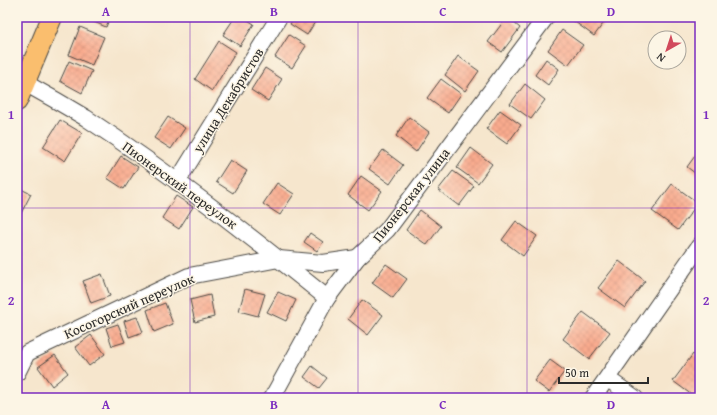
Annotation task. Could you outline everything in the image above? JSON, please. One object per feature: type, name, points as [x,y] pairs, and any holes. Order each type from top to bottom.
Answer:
[{"type":"main road","points":[[17,101],[52,17]]},
{"type":"street","name":"улица Декабристов","points":[[177,182],[279,17]]},
{"type":"street","name":"Пионерская улица","points":[[272,398],[327,298],[357,258],[387,230],[546,17]]},
{"type":"street","name":"Пионерский переулок","points":[[25,83],[85,118],[217,210],[327,298]]},
{"type":"street","points":[[593,398],[608,379],[700,245]]},
{"type":"street","name":"Косогорский переулок","points":[[17,373],[26,353],[189,276],[279,259],[323,263],[357,258]]},
{"type":"street","points":[[608,379],[635,398]]},
{"type":"building","points":[[82,17],[110,17],[106,27]]},
{"type":"building","points":[[235,17],[243,17],[254,24],[240,46],[223,35]]},
{"type":"building","points":[[294,17],[318,17],[307,35],[290,24]]},
{"type":"building","points":[[507,17],[520,28],[502,52],[488,42]]},
{"type":"building","points":[[573,17],[608,17],[594,36],[571,19]]},
{"type":"building","points":[[80,27],[104,37],[92,65],[69,55]]},
{"type":"building","points":[[562,30],[583,45],[568,65],[548,50]]},
{"type":"building","points":[[289,35],[306,46],[292,68],[275,57]]},
{"type":"building","points":[[219,41],[236,52],[212,91],[195,79]]},
{"type":"building","points":[[458,56],[479,71],[465,91],[445,75]]},
{"type":"building","points":[[546,59],[559,69],[548,85],[535,75]]},
{"type":"building","points":[[69,61],[92,71],[82,93],[60,81]]},
{"type":"building","points":[[265,68],[282,79],[268,101],[251,90]]},
{"type":"building","points":[[441,79],[461,94],[448,113],[427,98]]},
{"type":"building","points":[[525,84],[545,100],[531,119],[510,104]]},
{"type":"building","points":[[500,110],[521,125],[507,144],[486,129]]},
{"type":"building","points":[[168,117],[185,128],[171,149],[154,138]]},
{"type":"building","points":[[409,117],[429,132],[416,152],[396,136]]},
{"type":"building","points":[[60,120],[82,133],[65,161],[43,147]]},
{"type":"building","points":[[471,148],[492,164],[478,183],[457,168]]},
{"type":"building","points":[[700,149],[700,177],[687,167]]},
{"type":"building","points":[[383,150],[403,165],[390,184],[369,169]]},
{"type":"building","points":[[121,156],[138,167],[124,189],[107,178]]},
{"type":"building","points":[[230,160],[247,171],[233,193],[216,182]]},
{"type":"building","points":[[453,171],[474,186],[459,206],[438,190]]},
{"type":"building","points":[[361,176],[382,191],[368,210],[348,195]]},
{"type":"building","points":[[277,183],[294,194],[280,215],[263,204]]},
{"type":"building","points":[[672,184],[698,203],[678,230],[652,211]]},
{"type":"building","points":[[17,187],[31,194],[17,221]]},
{"type":"building","points":[[176,196],[193,207],[179,229],[162,218]]},
{"type":"building","points":[[420,210],[441,226],[427,245],[406,230]]},
{"type":"building","points":[[516,221],[537,236],[523,256],[502,240]]},
{"type":"building","points":[[310,233],[323,242],[317,251],[304,242]]},
{"type":"building","points":[[619,261],[645,281],[625,308],[598,288]]},
{"type":"building","points":[[386,264],[407,279],[393,298],[372,283]]},
{"type":"building","points":[[102,274],[110,296],[91,303],[83,281]]},
{"type":"building","points":[[245,289],[265,294],[258,316],[239,311]]},
{"type":"building","points":[[278,292],[296,300],[286,321],[267,312]]},
{"type":"building","points":[[210,295],[214,317],[195,322],[190,300]]},
{"type":"building","points":[[362,300],[383,315],[368,335],[348,319]]},
{"type":"building","points":[[165,303],[173,324],[154,332],[147,310]]},
{"type":"building","points":[[583,312],[610,332],[589,359],[563,339]]},
{"type":"building","points":[[137,317],[143,332],[129,337],[124,321]]},
{"type":"building","points":[[118,324],[125,342],[112,346],[106,328]]},
{"type":"building","points":[[91,335],[105,354],[89,366],[75,347]]},
{"type":"building","points":[[693,354],[700,359],[700,398],[696,398],[673,381]]},
{"type":"building","points":[[55,355],[68,373],[52,386],[38,367]]},
{"type":"building","points":[[550,360],[565,371],[549,392],[534,381]]},
{"type":"building","points":[[312,366],[327,378],[319,388],[304,377]]}]
